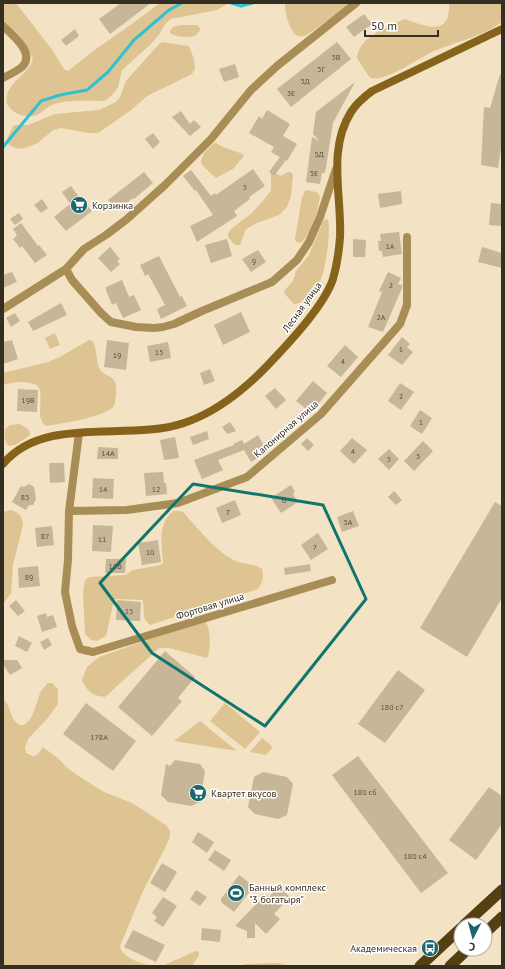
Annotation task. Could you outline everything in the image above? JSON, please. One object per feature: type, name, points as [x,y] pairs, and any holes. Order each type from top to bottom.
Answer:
[{"type":"highway","points":[[473,917],[502,890]]},
{"type":"highway","points":[[493,925],[502,917]]},
{"type":"highway","points":[[424,962],[453,935]]},
{"type":"highway","points":[[450,966],[460,957]]},
{"type":"main road","name":"Лесная улица","points":[[3,464],[10,455],[21,448],[48,437],[79,433],[147,430],[184,423],[212,411],[236,395],[267,366],[303,326],[324,296],[332,280],[337,263],[340,236],[336,167],[341,133],[350,112],[360,100],[372,91],[502,28]]},
{"type":"street","points":[[3,309],[66,269],[84,249],[116,228],[170,180],[211,139],[251,90],[277,66],[356,3]]},
{"type":"street","points":[[3,26],[24,47],[26,59],[22,66],[3,78]]},
{"type":"street","points":[[66,269],[72,280],[101,313],[111,322],[154,328],[174,324],[202,310],[272,282],[296,260],[309,242],[320,217],[331,188],[336,167]]},
{"type":"street","name":"Капонирная улица","points":[[69,511],[127,510],[178,503],[247,477],[321,414],[400,324],[407,305],[407,237]]},
{"type":"street","points":[[69,511],[79,433]]},
{"type":"street","name":"Фортовая улица","points":[[69,511],[68,560],[65,592],[80,649],[93,652],[332,580]]},
{"type":"highlighted area","points":[[193,484],[323,505],[366,599],[265,726],[152,653],[100,583]]},
{"type":"shaded area","points":[[3,3],[16,3],[53,51],[64,69],[68,71],[160,3],[229,3],[217,10],[171,19],[165,24],[159,35],[149,46],[122,70],[118,87],[110,97],[104,101],[63,102],[49,107],[37,115],[27,116],[21,115],[11,109],[6,100],[12,85],[28,68],[33,58],[3,20]]},
{"type":"shaded area","points":[[285,3],[353,3],[305,36],[298,36],[292,31],[290,26]]},
{"type":"shaded area","points":[[449,3],[502,3],[502,22],[476,36],[428,54],[392,74],[384,77],[370,78],[357,58],[362,45],[367,39],[381,30],[405,19],[421,25],[436,27],[441,25],[446,21],[449,14]]},
{"type":"shaded area","points":[[181,25],[197,25],[201,29],[196,35],[191,37],[179,36],[170,33],[173,27]]},
{"type":"shaded area","points":[[162,42],[189,46],[194,59],[195,69],[192,74],[147,96],[130,111],[98,133],[88,133],[61,128],[53,130],[38,143],[25,148],[18,149],[9,145],[7,139],[13,126],[28,125],[55,114],[99,110],[116,102],[120,97],[126,81]]},
{"type":"shaded area","points":[[214,143],[243,154],[244,156],[233,169],[216,178],[202,165],[201,161],[204,153]]},
{"type":"shaded area","points":[[274,172],[280,176],[288,172],[291,172],[293,175],[291,196],[287,207],[279,215],[257,223],[246,229],[240,245],[235,245],[228,237],[228,234],[231,229],[252,213],[271,191],[271,173]]},
{"type":"shaded area","points":[[306,190],[316,192],[320,196],[314,221],[301,243],[296,242],[295,239],[302,197]]},
{"type":"shaded area","points":[[326,219],[328,220],[329,225],[324,271],[315,290],[308,298],[294,304],[284,293],[285,290],[293,281],[296,271],[309,255],[323,221]]},
{"type":"shaded area","points":[[55,333],[60,345],[50,349],[45,338]]},
{"type":"shaded area","points":[[89,340],[93,341],[100,370],[112,378],[116,385],[115,404],[107,411],[81,420],[46,426],[42,422],[40,413],[41,396],[38,386],[21,382],[3,385],[3,373],[48,362],[60,357]]},
{"type":"shaded area","points":[[19,424],[28,429],[30,435],[15,445],[9,446],[5,439],[5,429],[10,425]]},
{"type":"shaded area","points":[[10,510],[20,515],[23,525],[13,565],[11,593],[4,603],[3,608],[3,512]]},
{"type":"shaded area","points":[[173,511],[183,512],[212,543],[230,558],[262,569],[263,577],[260,586],[258,589],[150,625],[144,616],[142,600],[116,599],[114,600],[106,636],[97,641],[91,640],[85,634],[83,592],[85,580],[90,577],[125,575],[133,570],[161,565],[163,563],[163,529],[168,516]]},
{"type":"shaded area","points":[[205,622],[207,624],[210,639],[207,658],[169,648],[159,648],[105,697],[90,692],[82,680],[87,667],[99,657],[184,627]]},
{"type":"shaded area","points":[[48,683],[52,683],[58,689],[58,704],[47,719],[28,739],[25,748],[26,753],[33,756],[37,755],[43,747],[80,777],[104,792],[132,803],[166,825],[170,831],[168,842],[143,891],[120,946],[123,953],[130,958],[150,966],[3,966],[3,699],[6,702],[14,720],[22,725],[26,724],[35,709],[40,693]]},
{"type":"shaded area","points":[[225,703],[260,732],[245,749],[210,721]]},
{"type":"shaded area","points":[[200,721],[237,751],[174,741]]},
{"type":"shaded area","points":[[262,738],[273,747],[266,755],[250,752]]},
{"type":"shaded area","points":[[196,951],[199,952],[199,955],[192,966],[162,966]]},
{"type":"shaded area","points":[[279,963],[288,966],[243,966],[245,964]]},
{"type":"building","points":[[121,3],[151,3],[110,34],[99,19]]},
{"type":"building","points":[[364,14],[372,24],[354,37],[346,27]]},
{"type":"building","points":[[75,29],[79,36],[66,46],[61,40]]},
{"type":"building","points":[[337,42],[351,59],[291,107],[277,89]]},
{"type":"building","points":[[235,64],[239,77],[224,82],[219,69]]},
{"type":"building","points":[[500,74],[502,75],[502,142],[498,168],[481,165],[484,107],[490,108]]},
{"type":"building","points":[[355,82],[333,123],[325,173],[322,173],[320,184],[306,182],[312,137],[319,141],[313,134],[316,112]]},
{"type":"building","points":[[267,110],[290,124],[283,136],[297,144],[287,161],[286,160],[274,176],[269,172],[280,157],[271,152],[274,147],[249,133],[259,116],[262,119]]},
{"type":"building","points":[[181,111],[190,124],[194,120],[201,127],[190,136],[172,117]]},
{"type":"building","points":[[153,133],[160,142],[153,149],[145,139]]},
{"type":"building","points":[[253,169],[265,186],[249,197],[250,199],[234,211],[237,216],[197,242],[190,226],[213,215],[196,190],[195,191],[183,176],[191,170],[211,196],[215,193],[216,195]]},
{"type":"building","points":[[144,172],[153,183],[117,211],[108,200]]},
{"type":"building","points":[[71,186],[92,211],[66,231],[54,217],[70,204],[62,192]]},
{"type":"building","points":[[401,191],[402,204],[380,208],[378,194]]},
{"type":"building","points":[[42,199],[48,208],[41,213],[34,205]]},
{"type":"building","points":[[491,203],[502,204],[502,226],[489,225]]},
{"type":"building","points":[[19,213],[23,219],[15,225],[10,219]]},
{"type":"building","points":[[21,223],[38,246],[39,245],[47,255],[35,263],[22,246],[20,248],[13,239],[17,235],[13,229]]},
{"type":"building","points":[[399,232],[402,254],[383,257],[382,251],[379,251],[378,241],[381,241],[380,234]]},
{"type":"building","points":[[227,239],[232,256],[211,263],[205,245]]},
{"type":"building","points":[[353,239],[366,240],[365,257],[353,257]]},
{"type":"building","points":[[110,247],[120,259],[117,261],[120,264],[111,272],[98,258]]},
{"type":"building","points":[[482,247],[502,253],[502,268],[478,262]]},
{"type":"building","points":[[258,250],[266,262],[251,272],[242,259]]},
{"type":"building","points":[[159,256],[180,297],[182,296],[187,306],[161,319],[157,309],[165,305],[148,274],[145,276],[140,265]]},
{"type":"building","points":[[12,272],[17,282],[3,288],[3,275]]},
{"type":"building","points":[[388,272],[401,278],[398,284],[402,285],[402,288],[383,332],[368,327],[382,292],[379,291]]},
{"type":"building","points":[[122,280],[129,297],[134,295],[141,310],[123,318],[116,303],[112,305],[106,290],[106,287]]},
{"type":"building","points":[[61,303],[67,315],[33,331],[28,322]]},
{"type":"building","points":[[241,312],[250,332],[223,345],[214,325]]},
{"type":"building","points":[[15,313],[20,321],[11,327],[6,318]]},
{"type":"building","points":[[402,337],[410,344],[407,347],[413,352],[402,365],[388,355]]},
{"type":"building","points":[[12,340],[18,359],[3,364],[3,342]]},
{"type":"building","points":[[107,340],[129,343],[126,370],[104,367]]},
{"type":"building","points":[[168,342],[171,358],[150,362],[147,346]]},
{"type":"building","points":[[345,345],[358,357],[341,377],[327,366]]},
{"type":"building","points":[[210,369],[215,381],[204,385],[200,373]]},
{"type":"building","points":[[313,381],[327,393],[311,413],[296,401]]},
{"type":"building","points":[[400,383],[414,392],[401,410],[388,401]]},
{"type":"building","points":[[275,388],[286,400],[276,409],[265,396]]},
{"type":"building","points":[[18,389],[38,390],[37,412],[17,411]]},
{"type":"building","points":[[420,410],[432,418],[422,434],[410,426]]},
{"type":"building","points":[[230,422],[236,431],[227,434],[222,427]]},
{"type":"building","points":[[207,431],[209,439],[193,445],[190,437]]},
{"type":"building","points":[[258,435],[268,452],[251,462],[244,450],[218,460],[223,470],[202,479],[194,460],[234,445],[233,444],[242,440],[244,444]]},
{"type":"building","points":[[175,437],[179,458],[164,460],[160,440]]},
{"type":"building","points":[[307,438],[314,445],[308,451],[301,444]]},
{"type":"building","points":[[352,438],[367,450],[354,464],[340,451]]},
{"type":"building","points":[[423,441],[433,451],[414,471],[404,461]]},
{"type":"building","points":[[98,447],[118,448],[118,459],[97,459]]},
{"type":"building","points":[[389,449],[399,459],[389,470],[378,459]]},
{"type":"building","points":[[49,463],[64,463],[65,482],[50,483]]},
{"type":"building","points":[[163,472],[167,494],[146,496],[144,473]]},
{"type":"building","points":[[93,478],[114,479],[113,499],[92,498]]},
{"type":"building","points":[[29,484],[34,487],[36,499],[33,505],[29,505],[26,510],[12,502],[21,486],[24,487]]},
{"type":"building","points":[[291,485],[295,492],[293,494],[298,502],[281,513],[271,498]]},
{"type":"building","points":[[394,491],[402,500],[396,505],[388,497]]},
{"type":"building","points":[[235,500],[241,515],[222,523],[216,508]]},
{"type":"building","points":[[495,502],[502,506],[502,598],[467,657],[420,628]]},
{"type":"building","points":[[353,511],[359,526],[342,532],[337,517]]},
{"type":"building","points":[[93,525],[113,526],[111,552],[92,551]]},
{"type":"building","points":[[52,526],[54,545],[37,547],[35,528]]},
{"type":"building","points":[[318,533],[328,549],[311,560],[301,545]]},
{"type":"building","points":[[158,540],[161,562],[142,565],[138,543]]},
{"type":"building","points":[[106,559],[126,559],[125,573],[105,573]]},
{"type":"building","points":[[310,564],[311,571],[285,575],[284,568]]},
{"type":"building","points":[[38,566],[40,586],[19,588],[18,568]]},
{"type":"building","points":[[16,600],[25,611],[18,616],[9,606]]},
{"type":"building","points":[[117,600],[141,602],[140,621],[116,620]]},
{"type":"building","points":[[46,613],[47,617],[53,615],[57,627],[42,632],[37,616]]},
{"type":"building","points":[[19,636],[32,643],[27,652],[15,646]]},
{"type":"building","points":[[48,638],[52,645],[44,650],[40,642]]},
{"type":"building","points":[[165,651],[195,677],[178,698],[182,701],[152,736],[118,707]]},
{"type":"building","points":[[3,660],[17,660],[22,668],[10,675],[3,664]]},
{"type":"building","points":[[398,670],[425,690],[385,743],[358,724]]},
{"type":"building","points":[[86,703],[136,741],[113,771],[63,734]]},
{"type":"building","points":[[358,756],[448,873],[421,893],[332,775]]},
{"type":"building","points":[[175,760],[200,764],[205,771],[200,802],[191,806],[168,802],[161,795],[166,764],[170,766]]},
{"type":"building","points":[[263,772],[287,777],[293,784],[287,815],[278,819],[255,814],[248,807],[254,777]]},
{"type":"building","points":[[489,787],[502,796],[502,824],[476,860],[449,840]]},
{"type":"building","points":[[198,832],[214,842],[207,853],[192,842]]},
{"type":"building","points":[[215,850],[231,860],[224,871],[208,860]]},
{"type":"building","points":[[162,863],[177,872],[165,892],[150,883]]},
{"type":"building","name":"Банный комплекс \"3 богатыря\"","points":[[239,875],[254,886],[234,912],[221,902],[221,899]]},
{"type":"building","points":[[279,886],[290,897],[274,914],[280,919],[266,934],[255,923],[255,938],[247,938],[247,931],[235,926],[266,894],[269,897]]},
{"type":"building","points":[[196,890],[207,897],[200,906],[190,899]]},
{"type":"building","points":[[163,897],[177,906],[163,927],[154,921],[157,917],[152,913]]},
{"type":"building","points":[[202,928],[221,930],[220,942],[201,940]]},
{"type":"building","points":[[133,930],[165,945],[156,962],[124,947]]},
{"type":"waterway","points":[[3,147],[41,101],[60,95],[87,90],[108,72],[134,40],[169,10],[182,3]]},
{"type":"waterway","points":[[231,3],[241,6],[253,3]]},
{"type":"place","name":"Корзинка","points":[[79,205]]},
{"type":"place","name":"Квартет вкусов","points":[[198,793]]},
{"type":"place","name":"Банный комплекс \"3 богатыря\"","points":[[236,893]]},
{"type":"place","name":"Академическая","points":[[430,948]]}]
